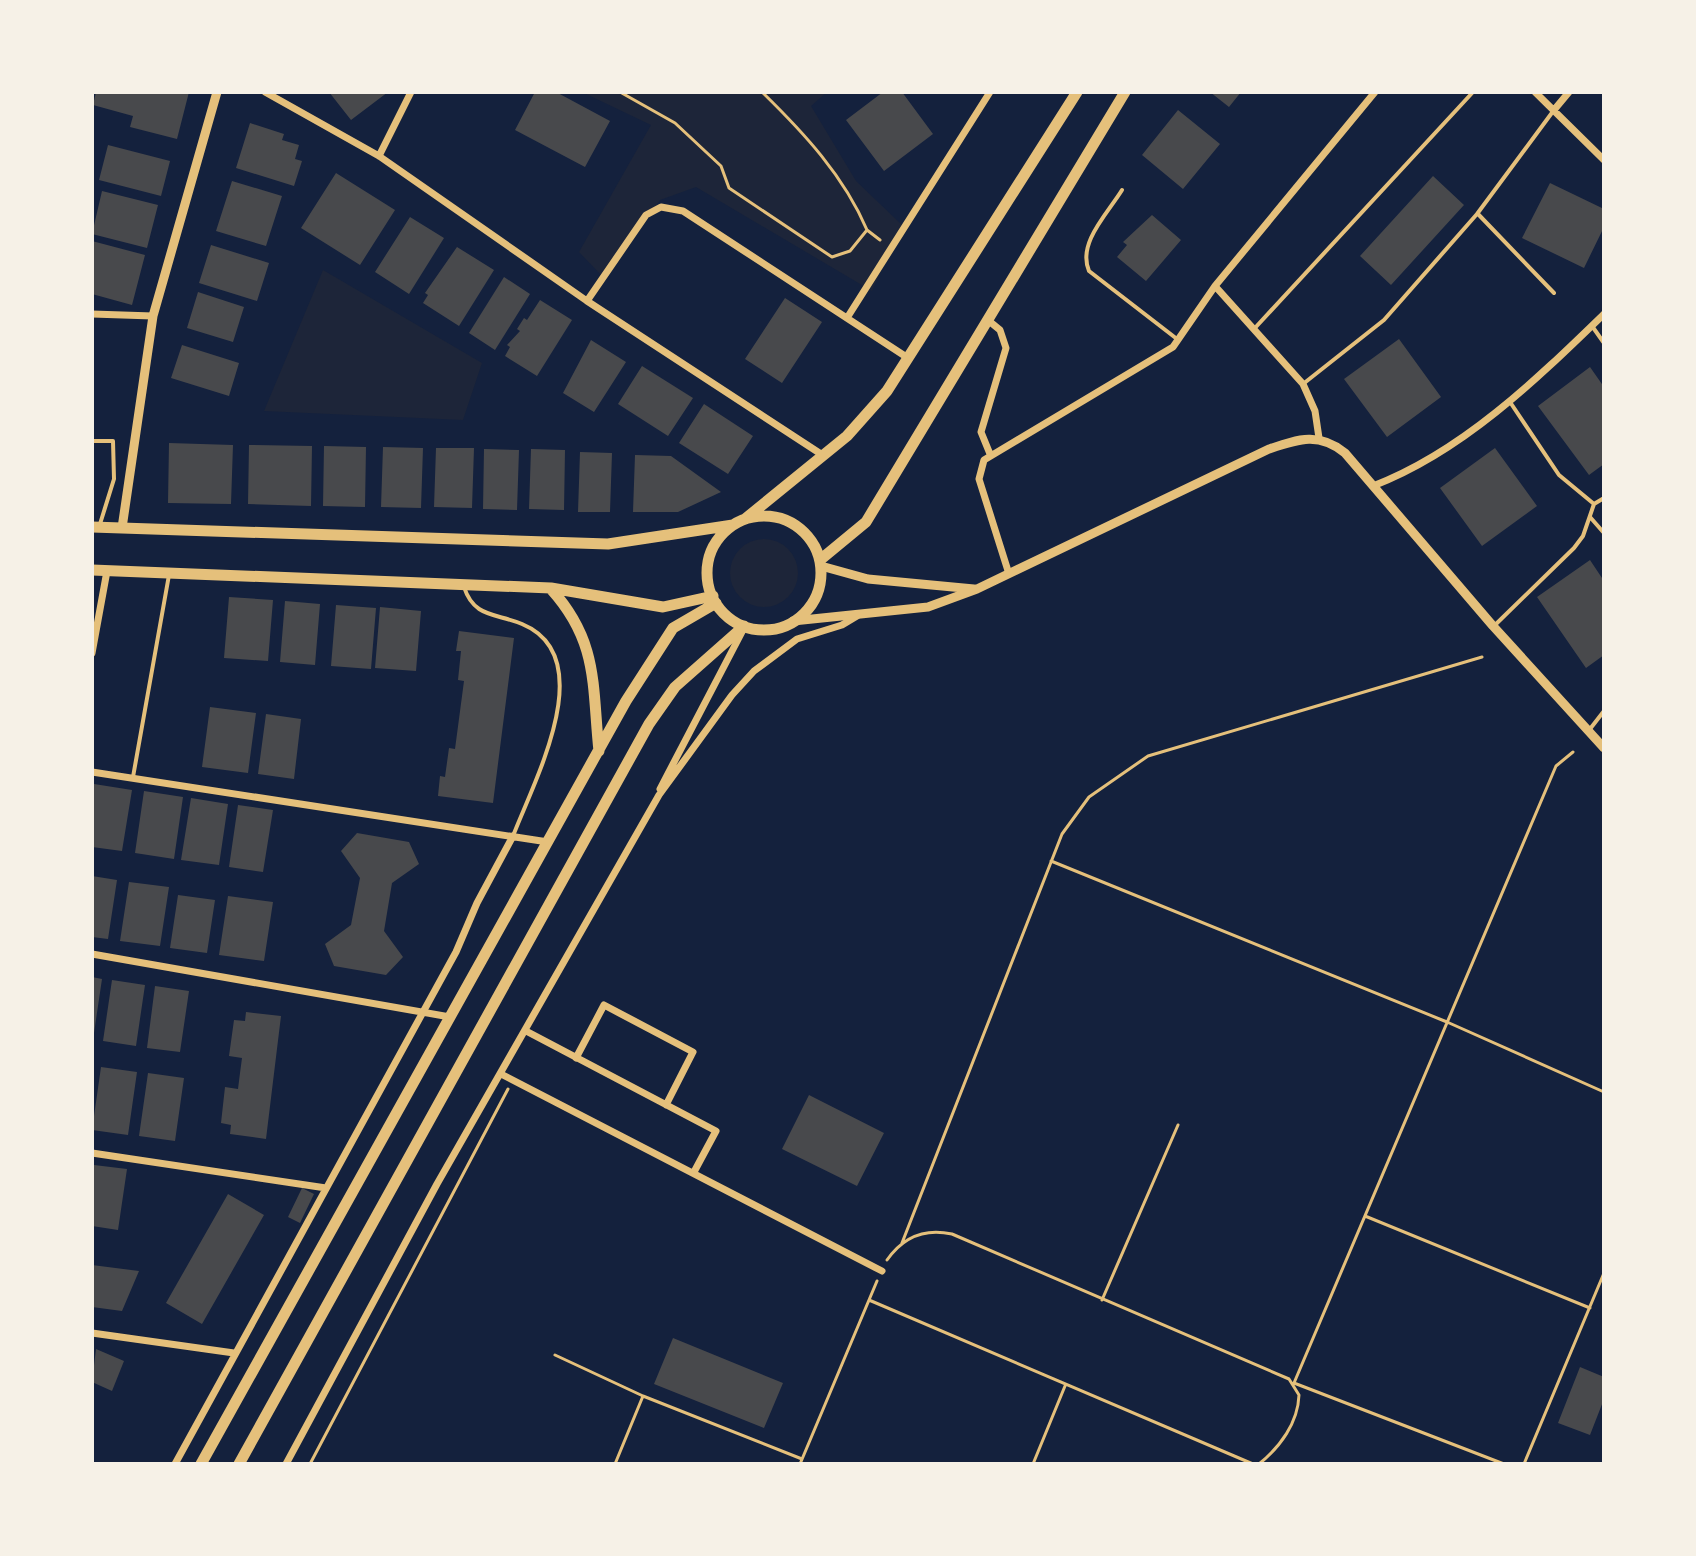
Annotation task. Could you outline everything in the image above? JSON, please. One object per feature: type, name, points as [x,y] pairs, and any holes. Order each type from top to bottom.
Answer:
[{"type":"main road","points":[[96,527],[608,544],[733,525],[745,519],[824,456],[866,416],[908,358],[1077,92]]},
{"type":"main road","points":[[820,563],[866,522],[1125,92]]},
{"type":"main road","points":[[733,525],[711,553],[707,570],[714,600],[731,619],[744,626],[772,629],[793,621],[815,598],[820,563],[811,540],[795,525],[774,516],[745,519]]},
{"type":"main road","points":[[92,570],[551,588],[663,607],[714,600]]},
{"type":"main road","points":[[551,588],[572,614],[590,653],[595,679],[599,751]]},
{"type":"main road","points":[[201,1464],[599,751],[673,628],[714,600]]},
{"type":"main road","points":[[239,1464],[649,724],[675,687],[744,626]]},
{"type":"street","points":[[122,528],[153,316],[217,92]]},
{"type":"street","points":[[265,92],[282,96],[379,156],[587,301],[824,456]]},
{"type":"street","points":[[379,156],[411,92]]},
{"type":"street","points":[[847,318],[990,92]]},
{"type":"street","points":[[1535,92],[1604,160]]},
{"type":"street","points":[[1554,110],[1569,92]]},
{"type":"street","points":[[1009,574],[979,479],[980,468],[990,454],[1167,353],[1215,286],[1370,94]]},
{"type":"street","points":[[587,301],[646,215],[669,206],[683,211],[908,358]]},
{"type":"street","points":[[1215,286],[1303,384],[1315,411],[1319,438]]},
{"type":"street","points":[[92,314],[153,316]]},
{"type":"street","points":[[1373,486],[1425,464],[1509,401],[1604,314]]},
{"type":"street","points":[[989,321],[1000,330],[1006,348],[981,432],[990,454]]},
{"type":"street","points":[[793,621],[928,607],[977,589],[1269,449],[1303,438],[1319,438],[1345,453],[1493,626],[1604,748]]},
{"type":"street","points":[[820,563],[868,579],[977,589]]},
{"type":"street","points":[[92,653],[107,571]]},
{"type":"street","points":[[659,795],[732,695],[766,660],[797,639],[842,625],[859,615]]},
{"type":"street","points":[[286,1464],[659,795],[744,626]]},
{"type":"street","points":[[92,772],[549,842]]},
{"type":"street","points":[[175,1464],[423,1013],[513,836]]},
{"type":"street","points":[[92,954],[450,1017]]},
{"type":"street","points":[[576,1058],[604,1005],[617,1011],[693,1052],[666,1105]]},
{"type":"street","points":[[526,1031],[716,1131],[694,1172]]},
{"type":"street","points":[[501,1074],[882,1271]]},
{"type":"street","points":[[92,1153],[326,1188]]},
{"type":"street","points":[[92,1333],[234,1353]]},
{"type":"lane","points":[[1254,329],[1473,92]]},
{"type":"lane","points":[[1303,384],[1384,320],[1477,214],[1554,110]]},
{"type":"lane","points":[[1122,190],[1089,242],[1086,264],[1089,271],[1179,340]]},
{"type":"lane","points":[[1477,214],[1554,293]]},
{"type":"lane","points":[[1592,326],[1604,343]]},
{"type":"lane","points":[[1509,401],[1559,475],[1582,498],[1594,504]]},
{"type":"lane","points":[[92,441],[113,441],[114,479],[96,527]]},
{"type":"lane","points":[[1493,626],[1574,548],[1583,536],[1594,504],[1604,498]]},
{"type":"lane","points":[[1589,517],[1604,533]]},
{"type":"lane","points":[[133,777],[170,573]]},
{"type":"lane","points":[[463,585],[470,603],[481,612],[521,624],[539,635],[551,651],[561,681],[559,714],[513,836]]},
{"type":"lane","points":[[1588,731],[1604,711]]},
{"type":"path","points":[[620,92],[675,123],[721,166],[729,188],[832,257],[850,251],[867,230]]},
{"type":"path","points":[[762,92],[820,155],[854,199],[867,230],[891,249]]},
{"type":"path","points":[[555,1355],[643,1396],[801,1461],[882,1271],[902,1243],[1062,834],[1089,797],[1148,756],[1482,657]]},
{"type":"path","points":[[1259,1464],[1280,1444],[1294,1419],[1299,1401],[1294,1383],[1556,766],[1573,752]]},
{"type":"path","points":[[1051,861],[1447,1022],[1604,1092]]},
{"type":"path","points":[[310,1464],[513,1081]]},
{"type":"path","points":[[1102,1300],[1178,1125]]},
{"type":"path","points":[[1365,1216],[1590,1308]]},
{"type":"path","points":[[902,1243],[923,1233],[952,1234],[1284,1376],[1294,1383],[1504,1464]]},
{"type":"path","points":[[1524,1464],[1604,1273]]},
{"type":"path","points":[[869,1300],[1253,1464]]},
{"type":"path","points":[[1033,1464],[1066,1385]]},
{"type":"path","points":[[615,1464],[643,1396]]},
{"type":"shaded area","points":[[582,92],[827,92],[811,106],[856,181],[902,225],[872,291],[696,187],[660,200],[605,279],[579,252],[651,125]]},
{"type":"shaded area","points":[[323,270],[482,363],[463,420],[264,411]]},
{"type":"shaded area","points":[[764,539],[788,549],[798,573],[788,597],[764,607],[740,597],[730,573],[740,549]]},
{"type":"building","points":[[96,92],[189,92],[177,139],[130,127],[133,116],[93,105]]},
{"type":"building","points":[[329,92],[388,92],[351,120]]},
{"type":"building","points":[[535,92],[556,92],[610,121],[585,167],[515,130]]},
{"type":"building","points":[[883,92],[902,92],[933,134],[884,171],[846,120]]},
{"type":"building","points":[[1210,92],[1241,92],[1229,107]]},
{"type":"building","points":[[1178,110],[1220,144],[1183,189],[1142,155]]},
{"type":"building","points":[[250,123],[284,134],[282,140],[299,145],[295,159],[302,161],[294,186],[236,168]]},
{"type":"building","points":[[108,145],[170,161],[161,196],[99,180]]},
{"type":"building","points":[[336,173],[395,210],[360,265],[301,228]]},
{"type":"building","points":[[1433,176],[1464,205],[1391,285],[1360,256]]},
{"type":"building","points":[[232,181],[282,196],[266,246],[216,231]]},
{"type":"building","points":[[1550,183],[1604,209],[1604,227],[1584,268],[1522,238]]},
{"type":"building","points":[[102,191],[158,205],[147,248],[92,234]]},
{"type":"building","points":[[1152,215],[1181,240],[1146,281],[1117,257],[1127,245],[1123,242]]},
{"type":"building","points":[[410,217],[444,238],[409,294],[375,272]]},
{"type":"building","points":[[92,241],[145,255],[132,305],[92,294]]},
{"type":"building","points":[[211,245],[269,263],[257,301],[199,283]]},
{"type":"building","points":[[457,247],[494,270],[459,326],[423,303],[428,295],[425,293]]},
{"type":"building","points":[[504,277],[530,294],[495,350],[469,333]]},
{"type":"building","points":[[198,292],[244,307],[233,342],[187,328]]},
{"type":"building","points":[[785,298],[822,322],[782,383],[745,359]]},
{"type":"building","points":[[540,300],[572,320],[537,376],[505,356],[510,347],[507,345],[520,331],[517,329]]},
{"type":"building","points":[[1399,339],[1441,397],[1387,437],[1344,379]]},
{"type":"building","points":[[591,340],[626,362],[594,412],[563,393]]},
{"type":"building","points":[[182,345],[239,363],[229,396],[171,378]]},
{"type":"building","points":[[642,366],[693,398],[668,436],[618,404]]},
{"type":"building","points":[[1590,367],[1604,387],[1604,464],[1589,475],[1538,406]]},
{"type":"building","points":[[704,404],[753,436],[728,474],[679,443]]},
{"type":"building","points":[[169,443],[233,445],[231,504],[168,503]]},
{"type":"building","points":[[249,445],[312,446],[311,506],[248,504]]},
{"type":"building","points":[[324,446],[366,447],[365,507],[323,506]]},
{"type":"building","points":[[383,447],[423,448],[421,508],[381,507]]},
{"type":"building","points":[[436,448],[474,448],[472,508],[434,507]]},
{"type":"building","points":[[1495,448],[1537,506],[1482,546],[1440,488]]},
{"type":"building","points":[[484,449],[519,450],[517,510],[483,509]]},
{"type":"building","points":[[531,449],[565,450],[564,510],[529,509]]},
{"type":"building","points":[[580,452],[612,453],[610,512],[578,512]]},
{"type":"building","points":[[635,455],[671,456],[721,492],[678,512],[633,512]]},
{"type":"building","points":[[1590,560],[1604,581],[1604,655],[1586,668],[1537,597]]},
{"type":"building","points":[[229,597],[273,600],[268,661],[224,658]]},
{"type":"building","points":[[285,601],[320,604],[315,665],[280,662]]},
{"type":"building","points":[[336,605],[376,608],[371,669],[331,666]]},
{"type":"building","points":[[380,607],[421,611],[416,671],[375,668]]},
{"type":"building","points":[[459,631],[514,638],[493,803],[438,796],[440,776],[445,777],[449,748],[455,749],[464,681],[458,680],[461,651],[456,651]]},
{"type":"building","points":[[210,707],[256,713],[248,773],[202,767]]},
{"type":"building","points":[[266,714],[301,719],[294,779],[258,774]]},
{"type":"building","points":[[94,784],[132,790],[122,851],[92,847]]},
{"type":"building","points":[[144,791],[183,797],[174,859],[135,853]]},
{"type":"building","points":[[191,798],[228,804],[219,865],[181,860]]},
{"type":"building","points":[[238,805],[273,810],[263,872],[229,867]]},
{"type":"building","points":[[357,833],[409,842],[419,864],[392,883],[384,931],[403,957],[386,975],[334,966],[325,944],[351,925],[360,878],[341,851]]},
{"type":"building","points":[[92,876],[117,880],[108,939],[92,937]]},
{"type":"building","points":[[129,882],[169,887],[160,946],[120,941]]},
{"type":"building","points":[[178,895],[215,900],[207,953],[170,948]]},
{"type":"building","points":[[228,896],[273,902],[264,961],[219,955]]},
{"type":"building","points":[[92,977],[102,979],[94,1033],[92,1032]]},
{"type":"building","points":[[112,980],[145,985],[136,1046],[103,1041]]},
{"type":"building","points":[[155,986],[189,991],[180,1052],[147,1048]]},
{"type":"building","points":[[246,1012],[281,1016],[266,1139],[230,1134],[231,1125],[221,1123],[225,1087],[238,1089],[242,1058],[229,1056],[234,1020],[245,1021]]},
{"type":"building","points":[[101,1067],[137,1072],[128,1135],[92,1130]]},
{"type":"building","points":[[148,1073],[184,1078],[175,1141],[139,1136]]},
{"type":"building","points":[[809,1095],[884,1133],[857,1186],[782,1149]]},
{"type":"building","points":[[94,1165],[127,1169],[118,1230],[92,1226]]},
{"type":"building","points":[[302,1188],[314,1194],[300,1223],[288,1217]]},
{"type":"building","points":[[228,1194],[264,1215],[202,1324],[166,1303]]},
{"type":"building","points":[[92,1265],[139,1271],[122,1311],[92,1307]]},
{"type":"building","points":[[673,1338],[783,1383],[764,1428],[654,1384]]},
{"type":"building","points":[[96,1349],[124,1361],[112,1391],[92,1382]]},
{"type":"building","points":[[1580,1367],[1604,1377],[1604,1399],[1590,1435],[1558,1423]]}]
